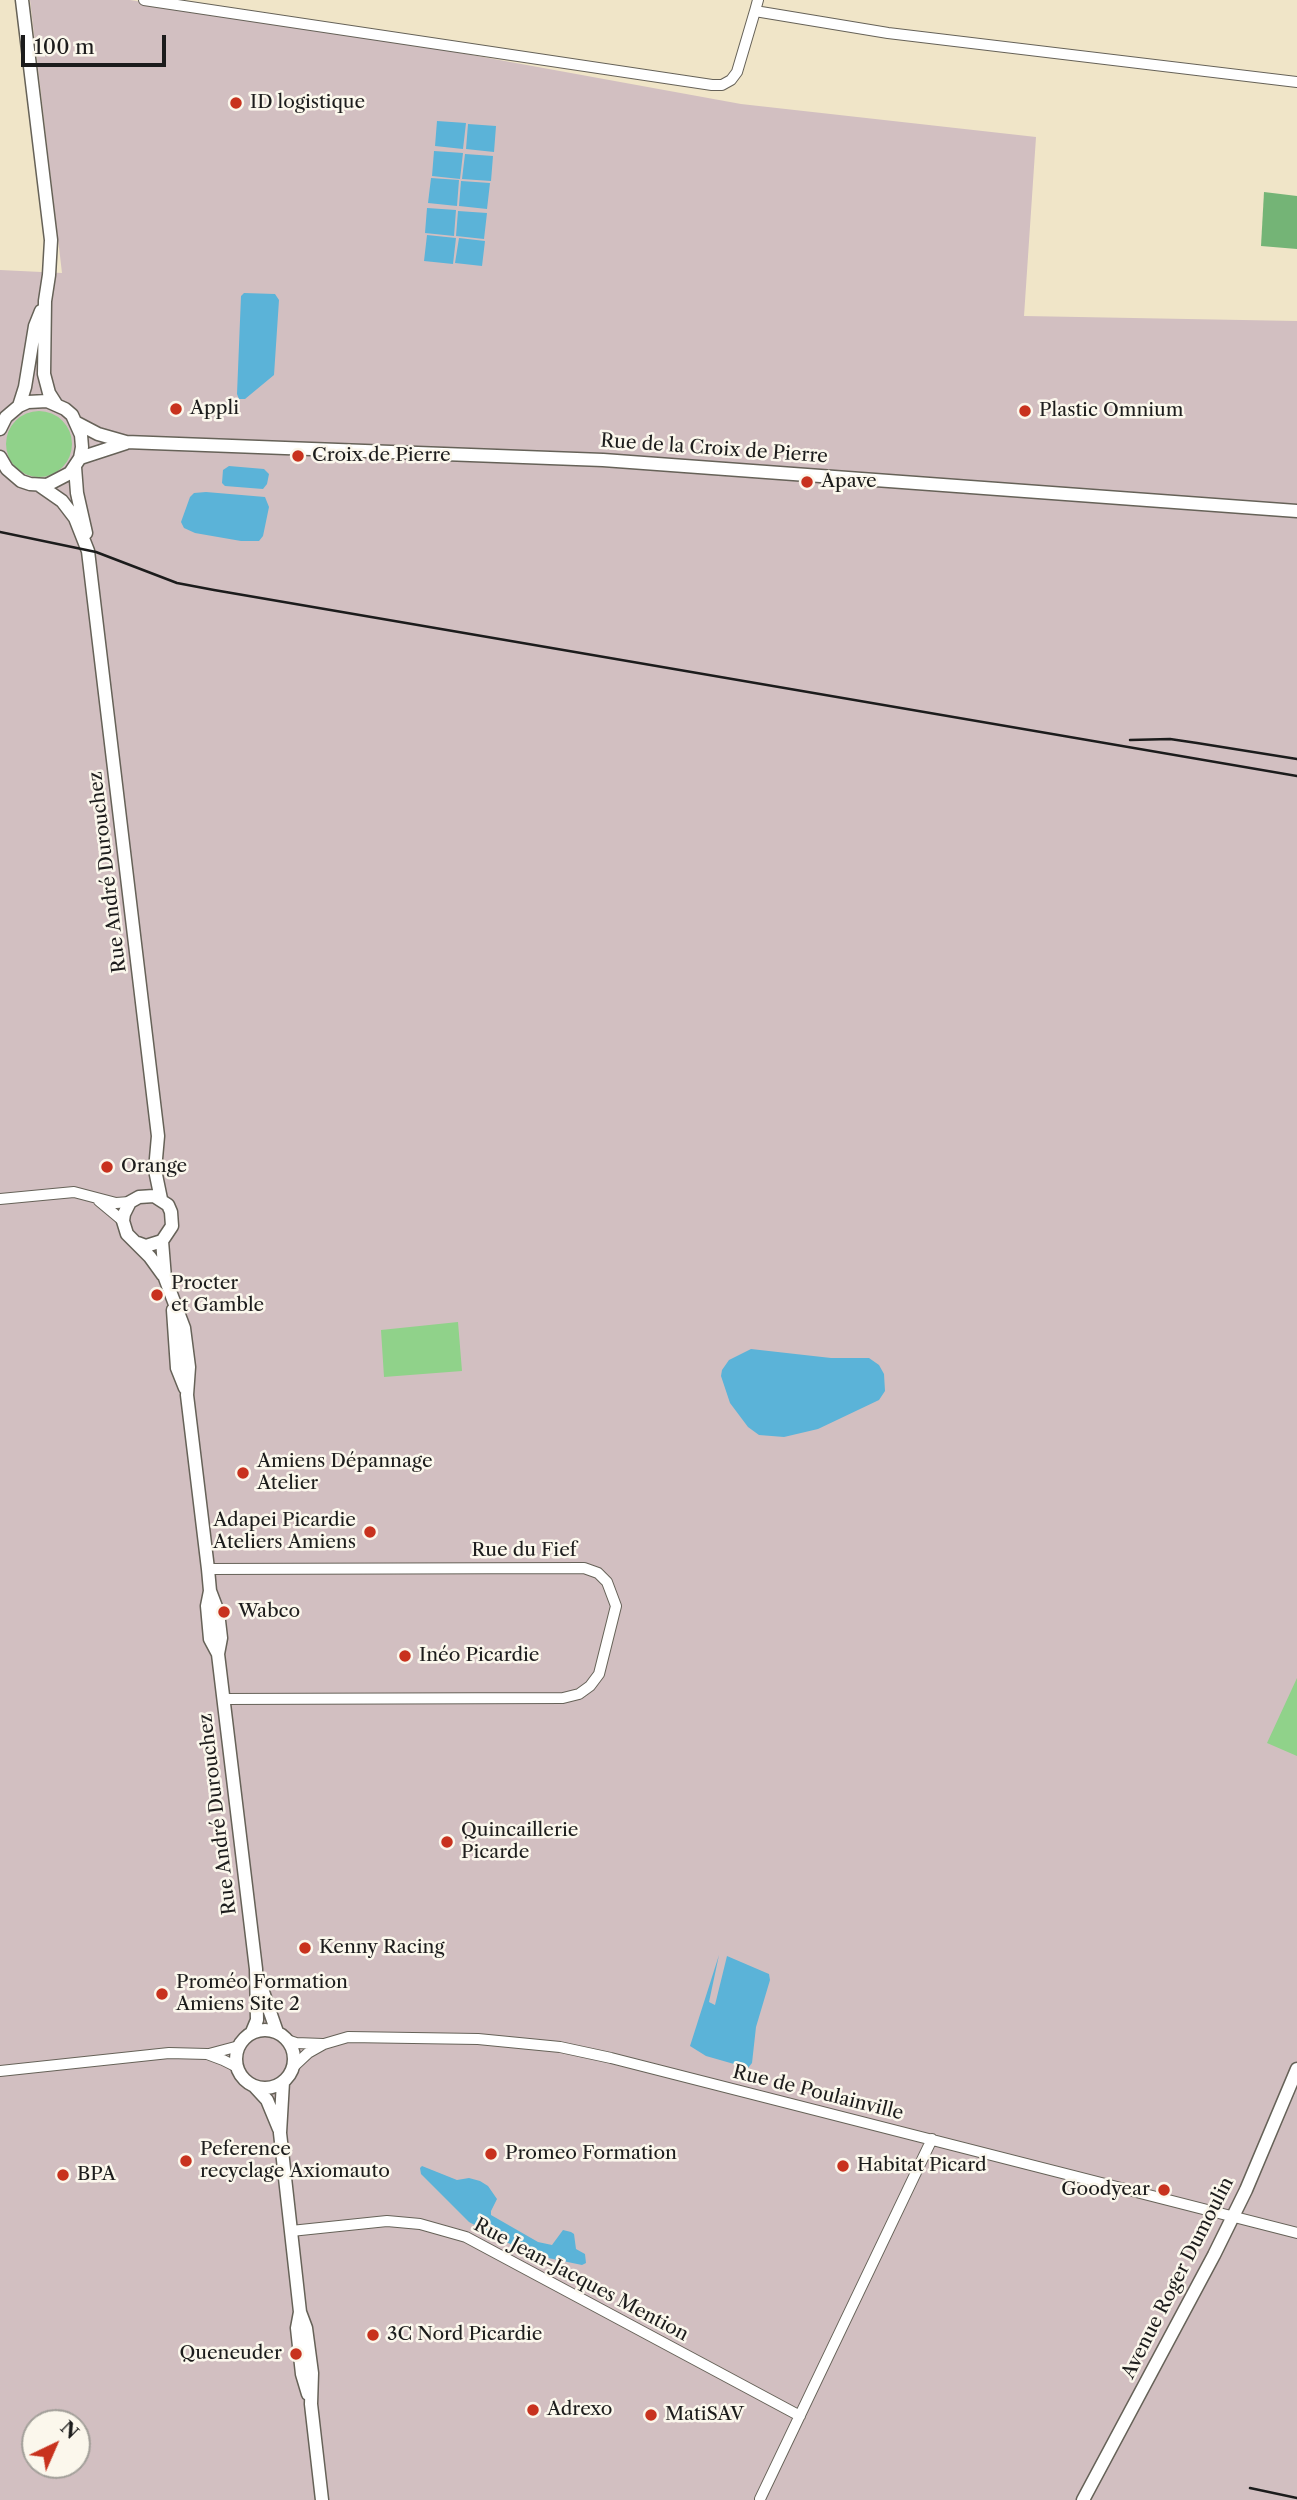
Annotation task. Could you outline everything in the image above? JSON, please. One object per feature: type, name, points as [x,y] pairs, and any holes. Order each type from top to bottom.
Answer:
[{"type":"main road","points":[[22,0],[51,240],[50,275],[45,301],[44,374],[49,393],[56,404]]},
{"type":"main road","points":[[19,406],[25,387],[35,326],[45,301]]},
{"type":"main road","points":[[1,426],[19,406],[37,401],[56,404]]},
{"type":"main road","name":"Rue de la Croix de Pierre","points":[[56,404],[78,423],[127,442],[603,460],[1297,511]]},
{"type":"main road","name":"Rue André Durouchez","points":[[78,423],[82,435],[77,463],[77,493],[86,528],[158,1136],[155,1170],[161,1199]]},
{"type":"main road","name":"Rue de la Croix de Pierre","points":[[39,485],[63,479],[77,463],[127,442]]},
{"type":"main road","name":"Rue André Durouchez","points":[[0,457],[13,476],[39,485],[62,501],[75,518],[86,540]]},
{"type":"main road","points":[[155,1170],[124,1214],[123,1221],[127,1234],[138,1243],[165,1278]]},
{"type":"main road","points":[[135,1200],[147,1195],[161,1199],[172,1212],[173,1220],[170,1232],[162,1241],[146,1245],[138,1243]]},
{"type":"main road","name":"Rue André Durouchez","points":[[162,1241],[165,1278],[173,1302],[177,1368],[187,1395],[208,1569],[210,1639],[218,1654],[256,1969],[257,2021],[252,2032]]},
{"type":"main road","name":"Rue André Durouchez","points":[[256,1969],[282,2036]]},
{"type":"main road","points":[[280,2133],[267,2100],[241,2076],[235,2060],[239,2046],[252,2032],[269,2030],[282,2036],[292,2049],[293,2067],[283,2082],[280,2133],[300,2312],[297,2328],[302,2374],[312,2404],[322,2500]]},
{"type":"main road","name":"Avenue Roger Dumoulin","points":[[1083,2500],[1246,2190],[1297,2069]]},
{"type":"main road","points":[[256,2087],[265,2088],[283,2082]]},
{"type":"street","points":[[144,0],[712,85],[722,85],[731,80],[737,72],[756,5],[888,33],[1297,82]]},
{"type":"street","points":[[0,1199],[74,1192],[116,1203],[135,1200]]},
{"type":"street","points":[[96,1199],[123,1221]]},
{"type":"street","name":"Rue du Fief","points":[[208,1569],[584,1568],[598,1573],[607,1582],[616,1606],[599,1674],[590,1686],[579,1694],[564,1698],[223,1699]]},
{"type":"street","name":"Rue de Poulainville","points":[[282,2036],[296,2043],[324,2044]]},
{"type":"street","name":"Rue de Poulainville","points":[[293,2067],[308,2053],[324,2044],[348,2037],[478,2039],[559,2047],[1297,2233]]},
{"type":"street","points":[[0,2071],[169,2053],[206,2054],[239,2046]]},
{"type":"street","points":[[206,2054],[237,2067]]},
{"type":"street","points":[[760,2498],[932,2139]]},
{"type":"street","name":"Rue Jean-Jacques Mention","points":[[291,2231],[387,2221],[420,2224],[466,2237],[800,2416]]},
{"type":"shaded area","points":[[30,0],[130,0],[428,47],[741,104],[1036,137],[1024,316],[1297,321],[1297,2500],[0,2500],[0,270],[62,273]]},
{"type":"green space","points":[[1264,192],[1297,196],[1297,249],[1261,246]]},
{"type":"green space","points":[[39,411],[52,414],[62,421],[69,431],[72,444],[69,457],[62,467],[52,474],[39,477],[26,474],[16,467],[9,457],[6,444],[9,431],[16,421],[26,414]]},
{"type":"green space","points":[[458,1322],[462,1371],[384,1377],[381,1330]]},
{"type":"green space","points":[[1297,1678],[1297,1756],[1267,1743]]},
{"type":"water","points":[[437,121],[466,123],[463,149],[435,146]]},
{"type":"water","points":[[468,124],[496,126],[494,152],[466,149]]},
{"type":"water","points":[[434,151],[463,153],[460,179],[432,176]]},
{"type":"water","points":[[465,154],[493,156],[491,181],[462,179]]},
{"type":"water","points":[[431,178],[459,180],[457,206],[428,203]]},
{"type":"water","points":[[461,181],[490,183],[487,209],[459,206]]},
{"type":"water","points":[[427,208],[456,210],[454,236],[425,233]]},
{"type":"water","points":[[458,211],[487,213],[484,239],[456,236]]},
{"type":"water","points":[[427,235],[456,238],[453,264],[424,261]]},
{"type":"water","points":[[459,238],[485,241],[482,266],[455,263]]},
{"type":"water","points":[[244,293],[275,294],[279,300],[274,375],[245,399],[239,399],[241,296]]},
{"type":"water","points":[[229,466],[264,469],[269,474],[267,484],[263,489],[225,486],[222,483],[223,470]]},
{"type":"water","points":[[194,493],[265,497],[269,507],[263,536],[259,541],[241,541],[195,533],[184,528],[181,522],[190,497]]},
{"type":"water","points":[[751,1349],[831,1358],[869,1358],[879,1365],[884,1374],[885,1391],[879,1400],[818,1429],[784,1437],[759,1435],[748,1427],[730,1403],[721,1376],[729,1360]]},
{"type":"water","points":[[719,1955],[709,2002],[715,2005],[727,1956],[769,1974],[770,1980],[756,2027],[752,2063],[748,2068],[706,2056],[690,2046]]},
{"type":"water","points":[[422,2166],[457,2180],[469,2178],[488,2186],[497,2199],[491,2215],[538,2242],[552,2245],[563,2230],[571,2232],[574,2234],[576,2249],[585,2254],[586,2263],[582,2265],[529,2254],[469,2222],[421,2174]]},
{"type":"railway","points":[[0,532],[96,552],[177,583],[214,590],[1297,776]]},
{"type":"railway","points":[[1130,740],[1170,739],[1297,759]]},
{"type":"railway","points":[[1250,2488],[1297,2498]]},
{"type":"place","name":"ID logistique","points":[[236,103]]},
{"type":"place","name":"Appli","points":[[176,409]]},
{"type":"place","name":"Plastic Omnium","points":[[1025,411]]},
{"type":"place","name":"Croix de Pierre","points":[[298,456]]},
{"type":"place","name":"Apave","points":[[807,482]]},
{"type":"place","name":"Orange","points":[[107,1167]]},
{"type":"place","name":"Procter et Gamble","points":[[157,1295]]},
{"type":"place","name":"Amiens Dépannage Atelier","points":[[243,1473]]},
{"type":"place","name":"Adapei Picardie Ateliers Amiens","points":[[370,1532]]},
{"type":"place","name":"Wabco","points":[[224,1612]]},
{"type":"place","name":"Inéo Picardie","points":[[405,1656]]},
{"type":"place","name":"Quincaillerie Picarde","points":[[447,1842]]},
{"type":"place","name":"Kenny Racing","points":[[305,1948]]},
{"type":"place","name":"Proméo Formation Amiens Site 2","points":[[162,1994]]},
{"type":"place","name":"Promeo Formation","points":[[491,2154]]},
{"type":"place","name":"Peference recyclage Axiomauto","points":[[186,2161]]},
{"type":"place","name":"Habitat Picard","points":[[843,2166]]},
{"type":"place","name":"BPA","points":[[63,2175]]},
{"type":"place","name":"Goodyear","points":[[1164,2190]]},
{"type":"place","name":"3C Nord Picardie","points":[[373,2335]]},
{"type":"place","name":"Queneuder","points":[[296,2354]]},
{"type":"place","name":"Adrexo","points":[[533,2410]]},
{"type":"place","name":"MatiSAV","points":[[651,2415]]}]
